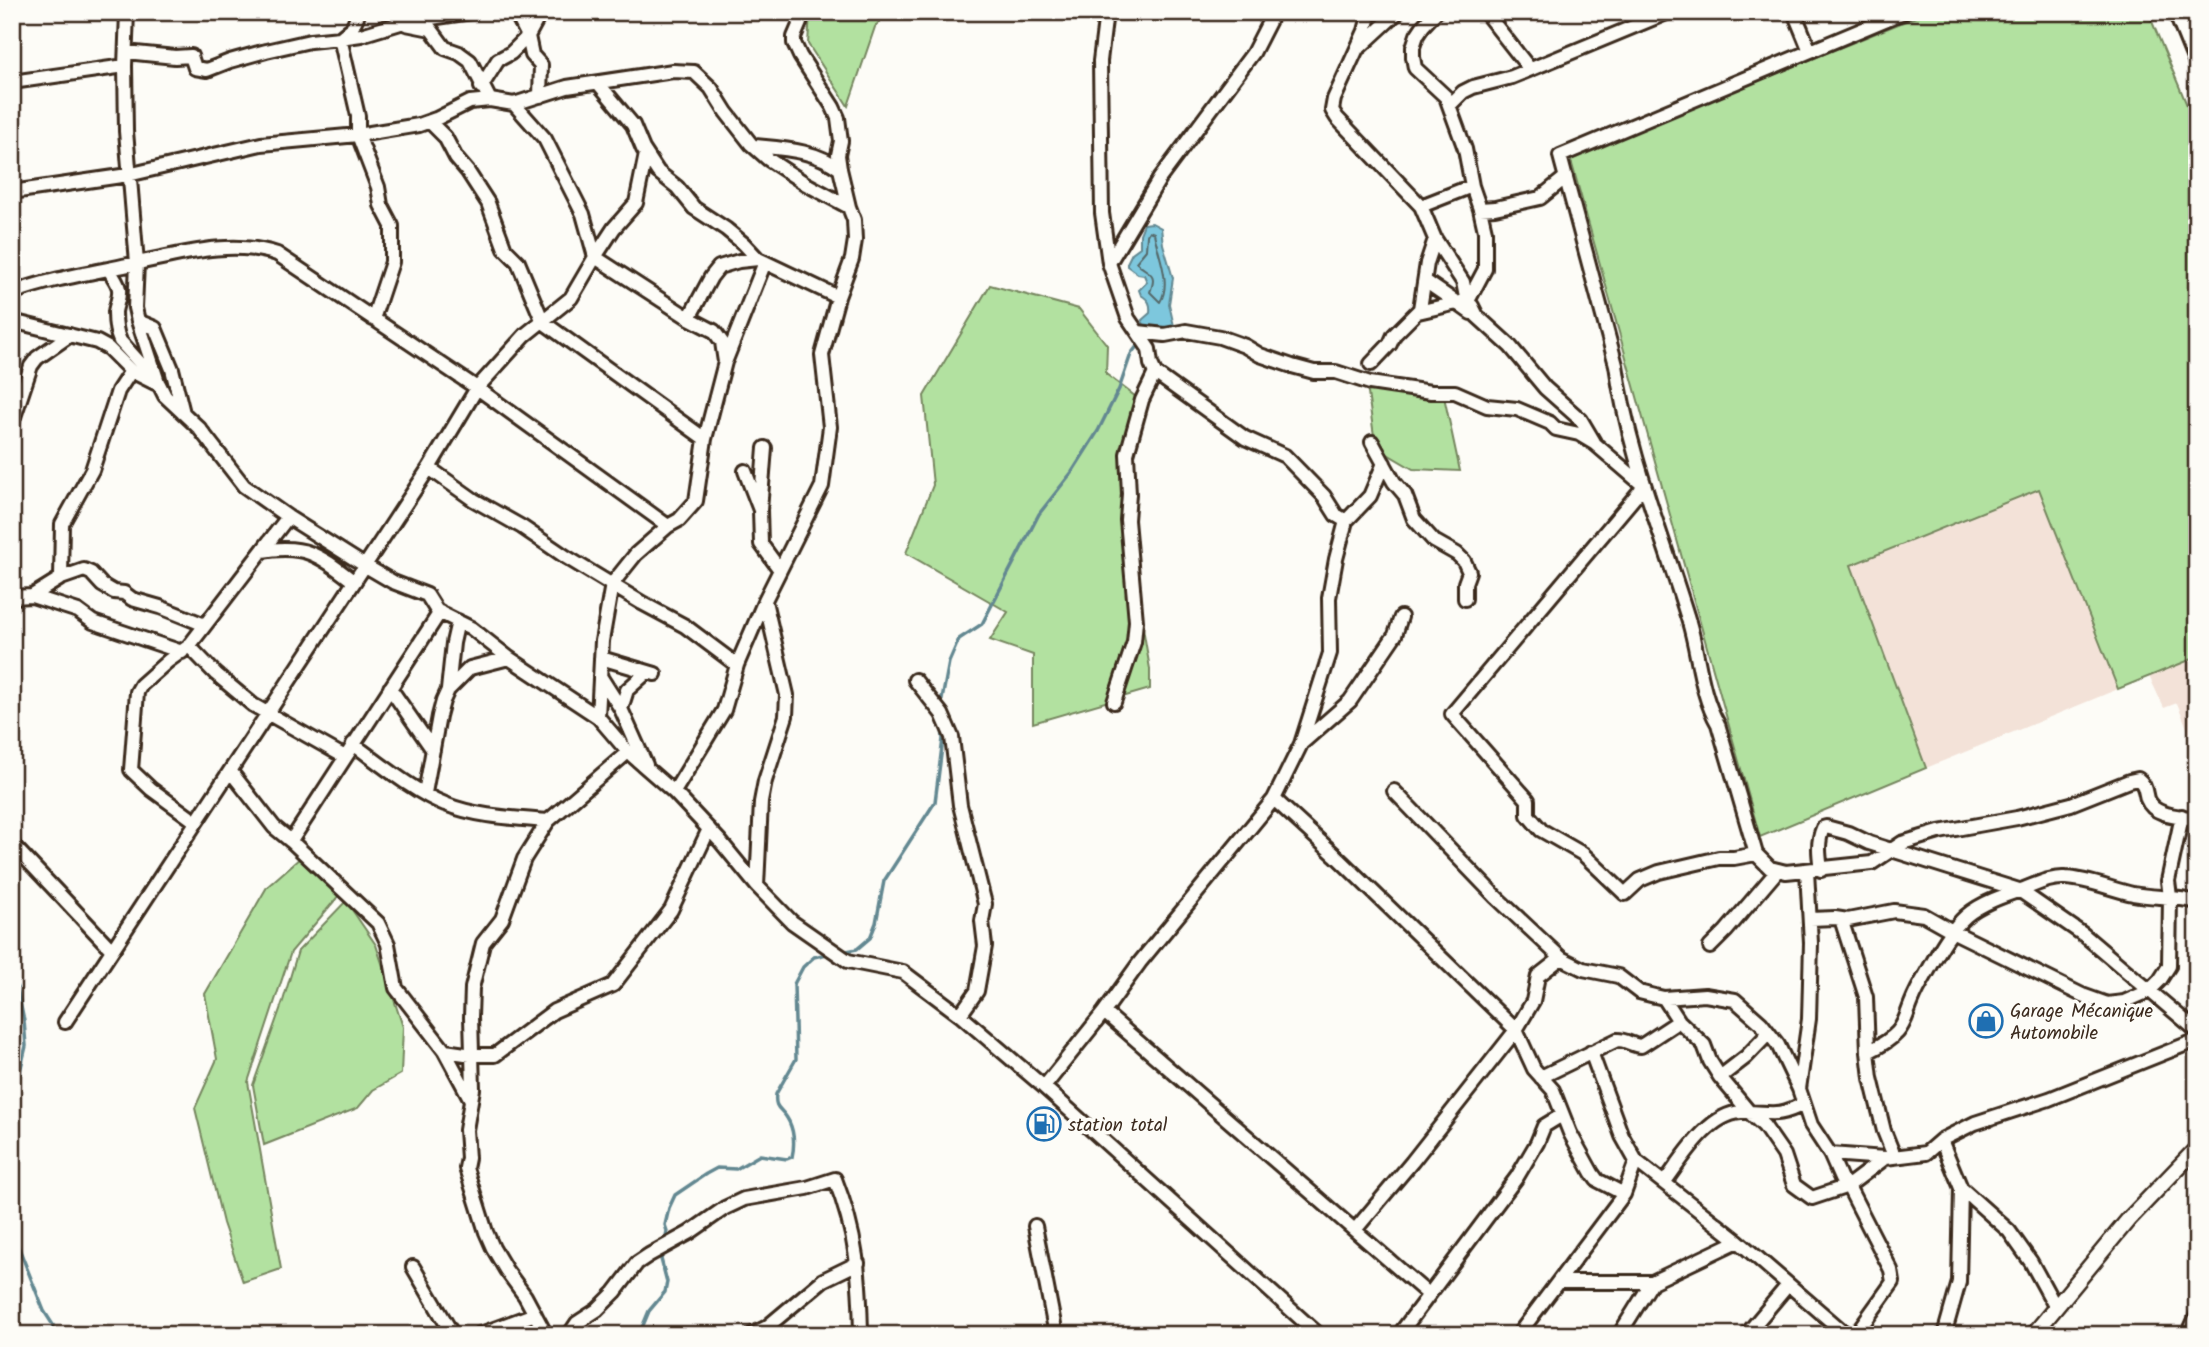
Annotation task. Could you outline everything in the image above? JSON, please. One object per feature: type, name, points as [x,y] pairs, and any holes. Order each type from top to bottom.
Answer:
[{"type":"street","points":[[127,12],[128,175],[137,263],[135,308],[138,321],[165,396],[199,428],[244,486],[364,565],[393,582],[426,595],[440,612],[471,628],[509,658],[597,717],[628,752],[674,792],[792,922],[848,961],[903,972],[960,1015],[1044,1087],[1319,1335]]},
{"type":"street","points":[[340,38],[352,28],[359,12]]},
{"type":"street","points":[[12,82],[126,59],[191,56],[195,68],[207,70],[266,51],[310,41],[360,35],[399,17],[471,12]]},
{"type":"street","points":[[513,12],[528,36],[532,55],[541,65],[540,96]]},
{"type":"street","points":[[481,86],[498,61],[528,36],[541,12]]},
{"type":"street","points":[[674,792],[724,710],[737,665],[765,600],[822,486],[830,428],[822,355],[838,296],[852,259],[855,240],[854,220],[838,155],[840,128],[833,107],[800,57],[794,43],[800,12]]},
{"type":"street","points":[[1106,12],[1100,61],[1102,213],[1109,263],[1128,318],[1149,349],[1155,373],[1245,438],[1285,456],[1324,496],[1336,515],[1346,521]]},
{"type":"street","points":[[1109,263],[1160,178],[1254,53],[1274,12]]},
{"type":"street","points":[[1370,12],[1365,31],[1334,99],[1332,110],[1421,206],[1435,239],[1463,282],[1463,302]]},
{"type":"street","points":[[1357,50],[1398,12]]},
{"type":"street","points":[[1418,312],[1463,302],[1485,270],[1485,231],[1465,149],[1450,105],[1446,97],[1415,68],[1413,47],[1417,35],[1436,12]]},
{"type":"street","points":[[1485,12],[1529,68]]},
{"type":"street","points":[[1450,105],[1473,87],[1511,77],[1669,12]]},
{"type":"street","points":[[1794,12],[1810,51]]},
{"type":"street","points":[[1904,12],[1560,156],[1616,365],[1621,399],[1644,486],[1690,624],[1709,709],[1718,724],[1756,854],[1764,864],[1778,870],[1814,870],[1872,863],[1902,843],[1939,832],[2017,818],[2071,804],[2138,779],[2143,784],[2150,806],[2158,811],[2197,819]]},
{"type":"street","points":[[2175,12],[2197,66]]},
{"type":"street","points":[[399,17],[431,29],[445,48],[466,57],[489,100]]},
{"type":"street","points":[[340,38],[358,116],[358,135],[378,187],[381,205],[392,226],[392,262],[373,319]]},
{"type":"street","points":[[12,192],[128,175],[261,144],[358,135],[430,122],[470,102],[489,100],[514,104],[567,87],[673,71],[694,72],[711,88],[726,112],[768,159],[849,208]]},
{"type":"street","points":[[541,72],[567,87]]},
{"type":"street","points":[[598,83],[633,125],[657,172],[677,187],[694,208],[726,229],[761,261],[838,296]]},
{"type":"street","points":[[514,104],[545,139],[583,214],[595,257],[689,318],[714,331],[722,342],[725,362]]},
{"type":"street","points":[[430,122],[445,137],[488,204],[505,249],[518,262],[543,323],[705,439]]},
{"type":"street","points":[[754,146],[813,154],[840,169]]},
{"type":"street","points":[[65,1022],[429,468],[477,388],[516,344],[576,292],[614,228],[636,203],[646,154]]},
{"type":"street","points":[[1480,209],[1540,198],[1566,177]]},
{"type":"street","points":[[1421,206],[1472,186]]},
{"type":"street","points":[[1371,364],[1390,344],[1394,335],[1418,312],[1422,304],[1427,263],[1435,239]]},
{"type":"street","points":[[12,293],[43,282],[218,248],[264,250],[277,254],[477,388],[668,526]]},
{"type":"street","points":[[689,318],[719,267],[739,261],[761,261]]},
{"type":"street","points":[[597,717],[603,627],[612,584],[636,554],[668,526],[679,520],[696,501],[705,439],[725,362],[740,329],[761,261]]},
{"type":"street","points":[[109,269],[119,285],[115,311],[120,341],[159,384]]},
{"type":"street","points":[[1425,281],[1472,306],[1477,316],[1510,346],[1545,388],[1581,420],[1594,443]]},
{"type":"street","points":[[12,321],[97,342],[108,348],[131,371],[149,382],[159,384]]},
{"type":"street","points":[[138,321],[155,328],[172,369],[184,413]]},
{"type":"street","points":[[1138,332],[1165,335],[1186,331],[1220,337],[1260,355],[1314,372],[1336,372],[1370,383],[1431,392],[1455,392],[1487,407],[1517,409],[1549,423],[1556,429],[1579,434],[1594,443],[1644,486]]},
{"type":"street","points":[[12,423],[37,358],[70,335]]},
{"type":"street","points":[[61,578],[62,524],[92,470],[118,391],[131,371]]},
{"type":"street","points":[[1114,702],[1134,642],[1136,621],[1127,520],[1127,454],[1142,400],[1155,373]]},
{"type":"street","points":[[1372,442],[1394,482],[1405,495],[1414,519],[1434,541],[1464,561],[1469,572],[1465,583],[1465,599]]},
{"type":"street","points":[[765,448],[760,510],[761,544],[780,570]]},
{"type":"street","points":[[1044,1087],[1140,962],[1274,799],[1301,744],[1330,653],[1329,598],[1346,521],[1370,496],[1384,463]]},
{"type":"street","points":[[429,468],[474,500],[685,626],[737,665]]},
{"type":"street","points":[[745,471],[760,510]]},
{"type":"street","points":[[1644,486],[1452,714],[1528,800],[1528,815],[1531,820],[1542,830],[1583,854],[1625,894],[1640,880],[1659,872],[1719,858],[1756,854]]},
{"type":"street","points":[[196,822],[132,772],[138,692],[148,678],[185,649],[288,517]]},
{"type":"street","points":[[320,557],[328,543]]},
{"type":"street","points":[[262,551],[285,548],[312,553],[353,581]]},
{"type":"street","points":[[32,596],[61,578],[84,570],[114,592],[124,593],[132,599],[205,625]]},
{"type":"street","points":[[14,598],[32,596],[78,611],[93,622],[127,635],[185,649],[253,705],[345,757]]},
{"type":"street","points":[[757,886],[761,802],[786,716],[787,695],[765,600]]},
{"type":"street","points":[[291,841],[440,612]]},
{"type":"street","points":[[1301,744],[1350,701],[1395,635],[1401,617]]},
{"type":"street","points":[[449,690],[453,643],[458,621]]},
{"type":"street","points":[[453,643],[471,628]]},
{"type":"street","points":[[425,793],[443,701],[449,690],[470,668],[509,658]]},
{"type":"street","points":[[601,658],[651,673],[627,690],[621,709]]},
{"type":"street","points":[[600,676],[621,709],[647,768]]},
{"type":"street","points":[[915,680],[942,714],[952,737],[960,805],[985,904],[982,921],[985,946],[977,991],[960,1015]]},
{"type":"street","points":[[390,688],[433,750]]},
{"type":"street","points":[[353,744],[444,804],[499,817],[548,821]]},
{"type":"street","points":[[546,1335],[486,1232],[468,1178],[466,1130],[474,1089],[472,988],[483,943],[502,919],[524,859],[548,821],[628,752]]},
{"type":"street","points":[[230,772],[274,827],[378,923],[388,944],[396,988],[445,1051],[471,1100]]},
{"type":"street","points":[[1394,791],[1496,897],[1561,958],[1583,969],[1618,975],[1639,992],[1664,998],[1705,995],[1735,1000],[1761,1023],[1778,1045],[1799,1089],[1811,1125],[1830,1154],[1841,1179],[1848,1186],[1891,1270],[1893,1282],[1854,1335]]},
{"type":"street","points":[[1274,799],[1516,1030],[1534,1069],[1553,1090],[1578,1149],[1597,1180],[1624,1194]]},
{"type":"street","points":[[1810,919],[1861,918],[1900,911],[1924,915],[2082,995],[2107,1004],[2123,1002],[2148,991],[2160,980],[2169,966],[2171,897],[2168,881],[2182,816]]},
{"type":"street","points":[[1799,1089],[1810,1019],[1810,919],[1814,870],[1819,838],[1826,827],[2020,890],[2084,935],[2197,1031]]},
{"type":"street","points":[[445,1051],[495,1055],[554,1011],[613,985],[671,910],[709,829]]},
{"type":"street","points":[[12,844],[111,949]]},
{"type":"street","points":[[1710,947],[1778,870]]},
{"type":"street","points":[[1868,1052],[1886,1043],[1902,1029],[1919,987],[1953,931],[1966,916],[1979,908],[2020,890],[2063,877],[2131,894],[2197,902]]},
{"type":"street","points":[[1840,919],[1866,997],[1868,1052],[1875,1102],[1890,1157]]},
{"type":"street","points":[[1355,1230],[1516,1030],[1533,1001],[1538,976],[1561,958]]},
{"type":"street","points":[[1664,998],[1679,1021],[1704,1045],[1710,1062],[1720,1077],[1764,1126],[1784,1155],[1794,1185],[1802,1192],[1812,1198],[1848,1186],[1890,1157]]},
{"type":"street","points":[[1104,1012],[1429,1295]]},
{"type":"street","points":[[1541,1077],[1622,1040],[1634,1046],[1641,1046],[1679,1021]]},
{"type":"street","points":[[1720,1077],[1769,1033]]},
{"type":"street","points":[[1830,1154],[1890,1157],[1926,1153],[1941,1140],[1975,1124],[2049,1099],[2197,1040]]},
{"type":"street","points":[[1591,1052],[1622,1136],[1636,1161],[1738,1241],[1847,1335]]},
{"type":"street","points":[[1664,1184],[1708,1127],[1721,1117],[1732,1113],[1781,1114],[1803,1104]]},
{"type":"street","points":[[1399,1335],[1517,1177],[1544,1126],[1562,1115]]},
{"type":"street","points":[[1941,1140],[1961,1188],[1959,1282],[1944,1335]]},
{"type":"street","points":[[2033,1335],[2128,1220],[2197,1148]]},
{"type":"street","points":[[1518,1335],[1624,1194],[1636,1161]]},
{"type":"street","points":[[569,1335],[577,1323],[597,1310],[615,1292],[643,1259],[689,1233],[725,1208],[744,1199],[807,1188],[835,1179],[850,1221],[858,1263],[861,1335]]},
{"type":"street","points":[[1961,1188],[2009,1231],[2031,1262],[2055,1306]]},
{"type":"street","points":[[1035,1226],[1054,1335]]},
{"type":"street","points":[[1559,1282],[1653,1282],[1738,1241]]},
{"type":"street","points":[[751,1335],[774,1322],[823,1280],[858,1263]]},
{"type":"street","points":[[413,1267],[453,1335]]},
{"type":"street","points":[[1619,1335],[1653,1282]]},
{"type":"street","points":[[1746,1335],[1788,1285]]},
{"type":"street","points":[[478,1335],[535,1314]]},
{"type":"street","points":[[2189,1335],[2197,1315]]},
{"type":"street","points":[[2189,1335],[2197,1331]]},
{"type":"shaded area","points":[[2039,489],[2118,689],[1926,768],[1850,565]]},
{"type":"shaded area","points":[[2197,657],[2197,747],[2177,703],[2164,708],[2149,676]]},
{"type":"green space","points":[[810,12],[887,12],[875,27],[848,106],[808,44]]},
{"type":"green space","points":[[1928,12],[2148,12],[2197,129],[2197,657],[2118,689],[2039,489],[1851,565],[1926,768],[1760,837],[1570,157]]},
{"type":"green space","points":[[990,285],[1079,309],[1107,345],[1106,374],[1140,400],[1125,522],[1150,669],[1150,689],[1033,723],[1033,655],[990,640],[1008,612],[906,553],[933,485],[924,396]]},
{"type":"green space","points":[[1370,383],[1443,392],[1460,471],[1413,469],[1379,449],[1374,436],[1367,386],[1370,392]]},
{"type":"green space","points":[[301,857],[341,893],[291,952],[248,1082],[281,1269],[243,1282],[223,1223],[195,1108],[217,1059],[205,994],[267,887]]},
{"type":"green space","points":[[346,901],[376,945],[403,1027],[401,1074],[373,1090],[358,1108],[264,1145],[253,1085],[298,951]]},
{"type":"water","points":[[1152,223],[1161,228],[1173,278],[1169,304],[1174,326],[1172,329],[1146,330],[1142,320],[1150,313],[1150,307],[1139,290],[1147,282],[1144,275],[1127,266],[1132,253],[1140,247],[1140,234],[1144,224]]},
{"type":"waterway","points":[[941,705],[949,662],[959,639],[982,624],[1039,514],[1072,472],[1098,431],[1119,389],[1131,354],[1141,341]]},
{"type":"waterway","points":[[842,952],[857,949],[870,938],[876,923],[884,881],[935,802],[943,739],[942,726]]},
{"type":"waterway","points":[[665,1241],[665,1225],[675,1195],[706,1174],[717,1168],[736,1169],[760,1155],[787,1159],[792,1157],[794,1142],[791,1127],[777,1106],[776,1094],[796,1059],[794,984],[803,967],[814,957],[831,953]]},
{"type":"waterway","points":[[12,979],[17,988],[24,1021],[26,1046],[17,1084],[12,1153]]},
{"type":"waterway","points":[[12,1163],[12,1216]]},
{"type":"waterway","points":[[12,1231],[44,1311],[53,1325],[51,1335]]},
{"type":"waterway","points":[[639,1335],[649,1311],[665,1292],[667,1282],[661,1259],[663,1252]]},
{"type":"place","name":"Garage Mécanique Automobile","points":[[1986,1021]]},
{"type":"place","name":"station total","points":[[1044,1124]]}]
